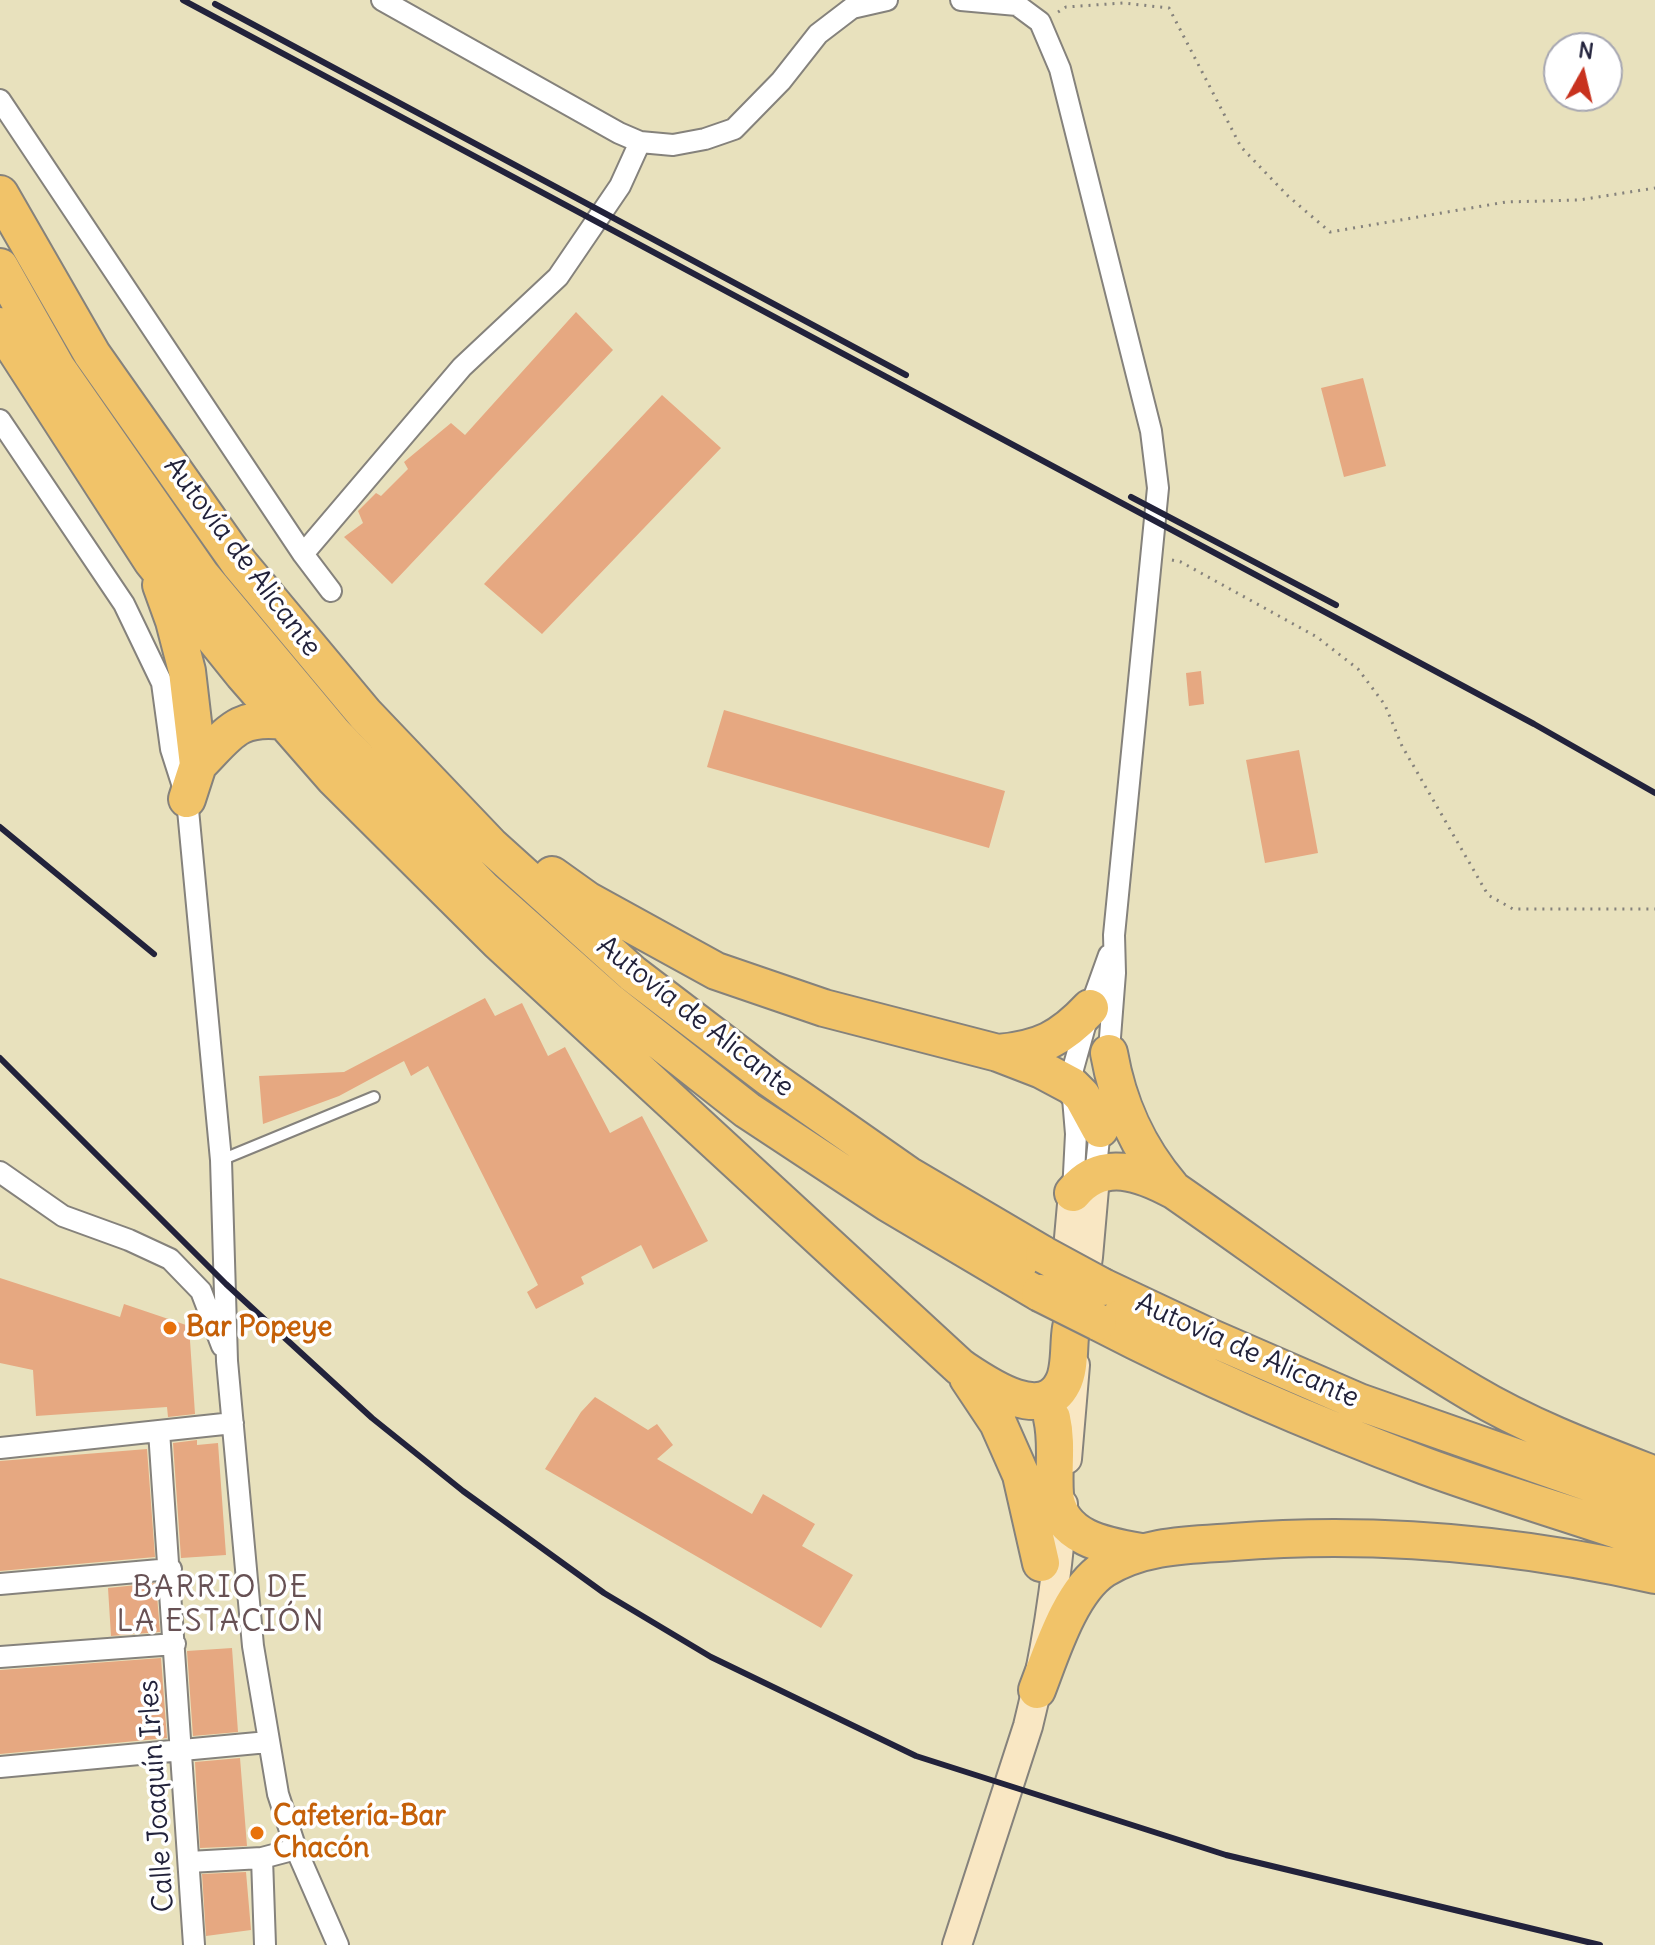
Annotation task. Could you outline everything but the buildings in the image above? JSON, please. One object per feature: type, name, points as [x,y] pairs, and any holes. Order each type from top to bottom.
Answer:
[{"type":"highway","name":"Autovía de Alicante","points":[[0,194],[92,354],[239,563],[365,714],[490,845],[633,974],[768,1077],[908,1175],[1044,1255],[1094,1302],[1191,1370],[1427,1466],[1655,1543]]},
{"type":"highway","name":"Autovía de Alicante","points":[[0,267],[57,368],[201,575],[334,734],[483,889],[610,1002],[747,1110],[888,1203],[1040,1293],[1094,1302],[1207,1336],[1359,1402],[1655,1506]]},
{"type":"highway","points":[[0,326],[152,561],[334,778],[499,942],[960,1367],[1000,1393],[1054,1406]]},
{"type":"highway","points":[[152,561],[174,621],[187,671],[198,765],[187,799]]},
{"type":"highway","points":[[198,765],[238,725],[263,718],[284,721]]},
{"type":"highway","points":[[490,845],[526,857],[587,900],[716,971],[824,1008],[998,1053],[1042,1070],[1072,1086],[1089,1105],[1100,1129]]},
{"type":"highway","points":[[998,1053],[1024,1051],[1043,1045],[1075,1025],[1090,1008]]},
{"type":"highway","points":[[1109,1053],[1115,1086],[1128,1120],[1156,1169],[1175,1191]]},
{"type":"highway","points":[[1084,1185],[1106,1172],[1147,1176],[1175,1191],[1386,1337],[1473,1393],[1527,1422],[1655,1475]]},
{"type":"highway","points":[[1094,1302],[1071,1330],[1064,1382],[1054,1406],[1058,1510],[1075,1531],[1096,1543],[1141,1552]]},
{"type":"highway","points":[[960,1367],[998,1423],[1017,1464],[1041,1563]]},
{"type":"highway","points":[[1037,1690],[1056,1642],[1079,1595],[1091,1579],[1104,1569],[1141,1552],[1284,1538],[1379,1538],[1533,1551],[1655,1575]]},
{"type":"street","points":[[382,0],[606,126],[640,142],[673,145],[734,129],[781,81],[818,34],[852,8],[887,0]]},
{"type":"street","points":[[961,0],[1017,5],[1040,22],[1060,69],[1151,431],[1158,488],[1114,935],[1115,973],[1109,1053],[1100,1129],[1084,1185],[1054,1406],[1041,1563],[1043,1652]]},
{"type":"street","points":[[0,100],[303,554],[331,591]]},
{"type":"street","points":[[303,554],[462,367],[558,277],[620,186],[640,142]]},
{"type":"street","points":[[0,420],[124,604],[162,683],[171,749],[187,799],[221,1160],[227,1361],[253,1646],[278,1794],[296,1849],[338,1945]]},
{"type":"street","points":[[957,1945],[1028,1726],[1051,1606],[1094,1302],[1084,1185],[1076,1134],[1073,1069],[1114,935]]},
{"type":"street","points":[[0,1172],[63,1216],[170,1259],[201,1291],[227,1361]]},
{"type":"street","points":[[0,1448],[233,1423]]},
{"type":"street","name":"Calle Joaquín Irles","points":[[159,1431],[171,1569],[194,1945]]},
{"type":"street","points":[[0,1584],[171,1569]]},
{"type":"street","points":[[0,1657],[175,1644]]},
{"type":"street","points":[[0,1767],[268,1742]]},
{"type":"street","points":[[189,1862],[262,1858],[296,1849]]},
{"type":"street","points":[[262,1858],[265,1945]]},
{"type":"lane","points":[[221,1160],[374,1097]]},
{"type":"path","points":[[1040,22],[1066,7],[1123,3],[1169,8],[1241,147],[1288,196],[1330,232],[1506,202],[1579,200],[1655,188]]},
{"type":"path","points":[[1150,557],[1181,562],[1317,637],[1358,669],[1385,705],[1402,746],[1488,895],[1513,909],[1655,909]]},
{"type":"railway","points":[[183,0],[1534,724],[1655,793]]},
{"type":"railway","points":[[215,4],[906,375]]},
{"type":"railway","points":[[1131,497],[1336,605]]},
{"type":"railway","points":[[0,827],[154,954]]},
{"type":"railway","points":[[0,1058],[226,1284],[372,1418],[463,1491],[604,1593],[711,1657],[916,1756],[1226,1855],[1600,1945]]},
{"type":"place","name":"Bar Popeye","points":[[170,1328]]},
{"type":"place","name":"Cafetería-Bar Chacón","points":[[257,1833]]},
{"type":"district","name":"BARRIO DE LA ESTACIÓN","points":[[221,1605]]}]
